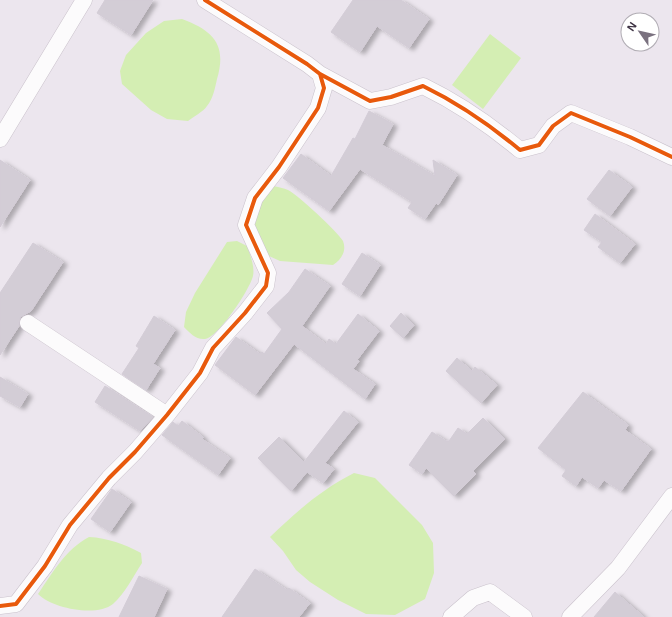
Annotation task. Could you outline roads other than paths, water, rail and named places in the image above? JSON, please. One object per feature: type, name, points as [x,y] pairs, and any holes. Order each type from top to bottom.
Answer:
[{"type":"street","points":[[0,139],[84,0]]},
{"type":"street","points":[[205,0],[307,64],[320,74],[370,102],[391,97],[423,86],[446,97],[497,130],[520,150],[539,145],[553,126],[571,113],[630,137],[672,157]]},
{"type":"street","points":[[13,609],[45,566],[70,525],[109,478],[135,452],[167,415],[200,373],[213,348],[245,313],[266,286],[268,273],[246,225],[255,198],[279,167],[318,108],[324,88],[320,74]]},
{"type":"street","points":[[28,323],[167,415]]},
{"type":"street","points":[[570,617],[618,568],[672,496]]},
{"type":"street","points":[[451,617],[473,598],[490,592],[524,617]]}]
